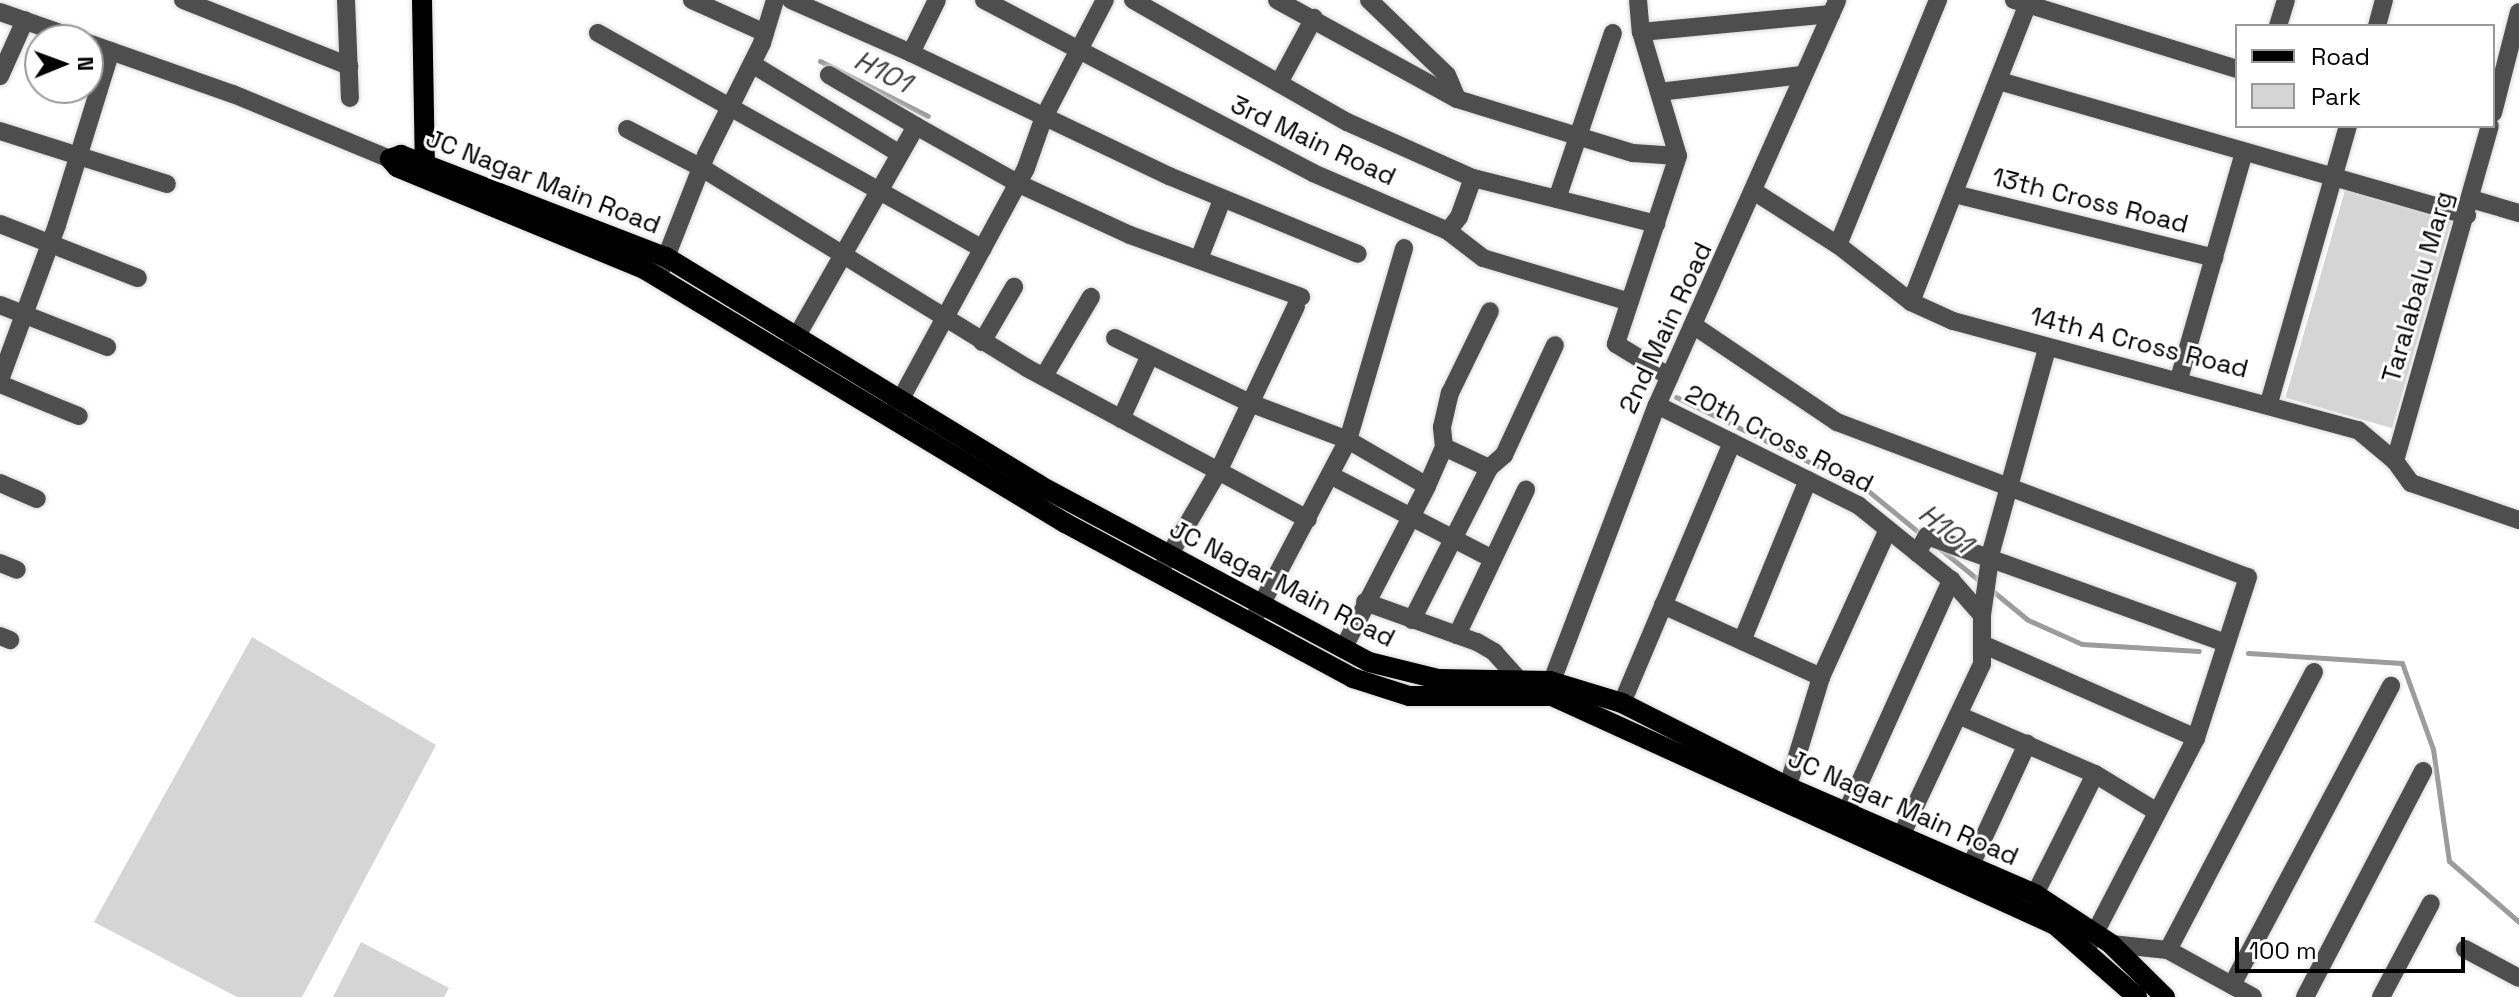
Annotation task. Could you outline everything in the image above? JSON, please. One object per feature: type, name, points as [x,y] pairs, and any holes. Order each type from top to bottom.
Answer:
[{"type":"main road","points":[[422,0],[425,171]]},
{"type":"main road","name":"JC Nagar Main Road","points":[[390,159],[401,155],[425,171],[569,225],[666,257],[791,346]]},
{"type":"main road","name":"JC Nagar Main Road","points":[[569,225],[658,277],[791,346],[896,408],[1158,575],[1386,691],[1438,698],[1518,688]]},
{"type":"main road","name":"JC Nagar Main Road","points":[[896,408],[1343,649],[1410,676],[1518,688],[1548,688],[1622,703],[1786,796],[1846,813],[1897,845],[1970,867],[2035,894],[2165,997]]},
{"type":"main road","name":"JC Nagar Main Road","points":[[1548,688],[1646,737],[1897,845],[2098,942],[2137,997]]},
{"type":"street","points":[[183,0],[349,66]]},
{"type":"street","points":[[346,0],[350,98]]},
{"type":"street","points":[[692,0],[765,33]]},
{"type":"street","points":[[658,277],[702,168],[752,64],[775,0]]},
{"type":"street","points":[[791,0],[911,53],[1222,200],[1358,254]]},
{"type":"street","points":[[911,53],[937,0]]},
{"type":"street","name":"3rd Main Road","points":[[984,0],[1077,53],[1313,173],[1448,231],[1483,258],[1630,302]]},
{"type":"street","points":[[896,408],[1017,183],[1044,117],[1105,0]]},
{"type":"street","name":"2nd Main Road","points":[[1133,0],[1347,122],[1473,178],[1656,224]]},
{"type":"street","points":[[1277,0],[1457,99],[1633,153],[1678,156]]},
{"type":"street","points":[[1369,0],[1447,75],[1457,99]]},
{"type":"street","points":[[1638,0],[1641,32],[1678,156],[1616,344],[1670,377]]},
{"type":"street","points":[[1838,245],[1938,0]]},
{"type":"street","points":[[2279,24],[2286,0]]},
{"type":"street","points":[[2378,24],[2384,0]]},
{"type":"street","points":[[1911,302],[1999,81],[2021,2],[2235,68]]},
{"type":"street","points":[[1641,32],[1834,7]]},
{"type":"street","name":"2nd Main Road","points":[[1548,688],[1657,405],[1696,327],[1802,75],[1834,7]]},
{"type":"street","points":[[0,12],[36,24]]},
{"type":"street","points":[[2495,105],[2519,12]]},
{"type":"street","points":[[1279,83],[1314,18]]},
{"type":"street","points":[[0,76],[25,20]]},
{"type":"street","points":[[598,33],[983,249]]},
{"type":"street","points":[[1557,199],[1613,33]]},
{"type":"street","name":"JC Nagar Main Road","points":[[104,49],[390,159]]},
{"type":"street","points":[[79,416],[0,382],[50,243],[111,51]]},
{"type":"street","points":[[752,64],[900,154]]},
{"type":"street","points":[[829,75],[1017,183],[1130,235],[1199,259],[1298,301],[1218,472],[1158,575]]},
{"type":"street","points":[[1659,92],[1802,75]]},
{"type":"street","points":[[1999,81],[2333,178],[2469,207],[2519,213]]},
{"type":"street","points":[[791,346],[916,126]]},
{"type":"street","points":[[2269,403],[2347,128]]},
{"type":"street","name":"Taralabalu Marg","points":[[2395,461],[2489,128]]},
{"type":"street","points":[[627,129],[702,168],[842,258],[982,342],[1308,519]]},
{"type":"street","points":[[0,131],[76,159],[167,184]]},
{"type":"street","points":[[2179,379],[2244,152]]},
{"type":"street","points":[[1448,231],[1459,217],[1473,178]]},
{"type":"street","name":"14th A Cross Road","points":[[1755,192],[1838,245],[1911,302],[1953,321],[2047,349],[2269,403],[2358,430],[2395,461],[2411,483],[2519,520]]},
{"type":"street","name":"13th Cross Road","points":[[1954,194],[2214,258]]},
{"type":"street","points":[[1199,259],[1222,200]]},
{"type":"street","points":[[0,224],[138,278]]},
{"type":"street","points":[[1251,624],[1348,440],[1404,248]]},
{"type":"street","points":[[982,342],[1014,287]]},
{"type":"street","points":[[1044,376],[1091,297]]},
{"type":"street","points":[[0,305],[107,347]]},
{"type":"street","points":[[1343,649],[1444,447],[1442,427],[1450,393],[1490,311]]},
{"type":"street","points":[[1696,327],[1837,422],[2248,577],[2196,738],[2154,810],[2098,942],[2168,950],[2253,997]]},
{"type":"street","points":[[1115,338],[1250,403],[1348,440],[1427,486]]},
{"type":"street","points":[[1412,620],[1489,468],[1504,455],[1555,345]]},
{"type":"street","points":[[1897,845],[1982,664],[1982,615],[1991,557],[2013,488],[2047,349]]},
{"type":"street","points":[[1121,419],[1150,355]]},
{"type":"street","name":"20th Cross Road","points":[[1657,405],[1858,505],[1951,580],[1982,615]]},
{"type":"street","points":[[1622,703],[1732,442]]},
{"type":"street","points":[[1444,447],[1489,468]]},
{"type":"street","points":[[1330,475],[1493,559]]},
{"type":"street","points":[[1742,641],[1808,480]]},
{"type":"street","points":[[0,483],[37,499]]},
{"type":"street","points":[[1457,635],[1526,490]]},
{"type":"street","points":[[1786,796],[1821,677],[1888,529]]},
{"type":"street","points":[[1917,553],[1927,536],[2226,643]]},
{"type":"street","points":[[1846,813],[1951,580]]},
{"type":"street","points":[[1365,602],[1457,635],[1494,652],[1518,688]]},
{"type":"street","points":[[1663,605],[1821,677]]},
{"type":"street","points":[[1982,644],[2196,738]]},
{"type":"street","points":[[2168,950],[2314,672]]},
{"type":"street","points":[[2232,985],[2391,686]]},
{"type":"street","points":[[1958,715],[2095,774],[2154,810]]},
{"type":"street","points":[[1970,867],[2027,744]]},
{"type":"street","points":[[2305,997],[2423,771]]},
{"type":"street","points":[[2035,894],[2095,774]]},
{"type":"street","points":[[2381,997],[2431,903]]},
{"type":"street","points":[[2465,949],[2519,978]]},
{"type":"green space","points":[[2345,190],[2452,221],[2392,428],[2285,398]]},
{"type":"green space","points":[[252,637],[436,745],[302,997],[237,997],[94,922]]},
{"type":"green space","points":[[361,942],[449,988],[444,997],[333,997]]},
{"type":"waterway","name":"H101","points":[[820,61],[928,116]]},
{"type":"waterway","name":"H101","points":[[1676,397],[1867,490],[1922,535]]},
{"type":"waterway","name":"H101","points":[[1939,548],[1981,582]]},
{"type":"waterway","name":"H101","points":[[1989,588],[2028,620],[2082,644],[2199,651]]},
{"type":"waterway","name":"H101","points":[[2248,653],[2402,663],[2433,749],[2449,861],[2519,922]]}]
